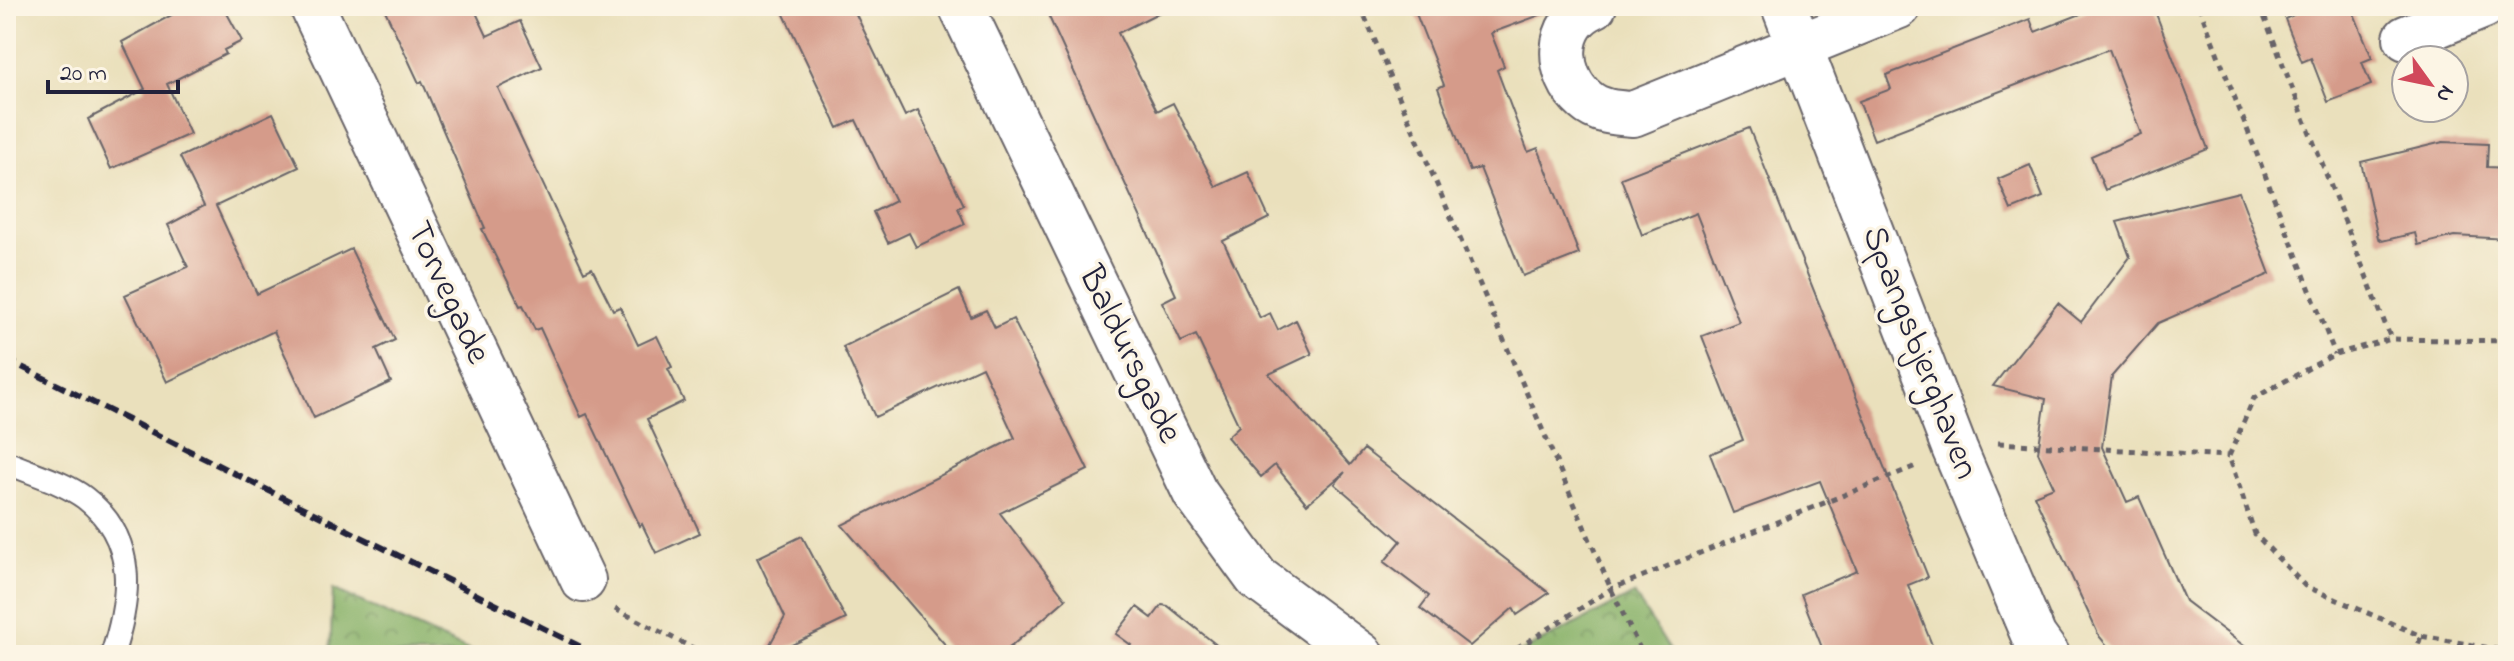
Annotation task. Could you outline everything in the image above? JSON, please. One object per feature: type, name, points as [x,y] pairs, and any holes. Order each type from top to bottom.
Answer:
[{"type":"street","name":"Torvegade","points":[[312,6],[583,580]]},
{"type":"street","name":"Baldursgade","points":[[961,6],[1195,493],[1257,578],[1361,655]]},
{"type":"street","points":[[1594,6],[1570,27],[1562,51],[1564,74],[1585,101],[1607,112],[1633,114],[1899,6]]},
{"type":"street","name":"Spangsbjerghaven","points":[[1784,6],[1955,450],[2034,637],[2047,655]]},
{"type":"street","points":[[2406,38],[2484,6]]},
{"type":"lane","points":[[6,462],[84,497],[113,528],[127,561],[122,626],[112,655]]},
{"type":"path","points":[[1360,6],[1611,589],[1643,655]]},
{"type":"path","points":[[2199,6],[2335,354]]},
{"type":"path","points":[[2260,6],[2391,339]]},
{"type":"path","points":[[2508,341],[2391,339],[2335,354],[2254,398],[2229,456],[2255,534],[2305,586],[2421,636],[2508,651]]},
{"type":"path","points":[[1507,655],[1611,589],[1955,450],[1999,443],[2229,456]]},
{"type":"path","points":[[583,580],[617,610],[707,655]]},
{"type":"path","points":[[2415,655],[2421,636]]},
{"type":"green space","points":[[333,589],[479,655],[330,655]]},
{"type":"green space","points":[[1634,594],[1673,655],[1515,655]]},
{"type":"building","points":[[188,6],[223,6],[242,41],[224,50],[226,54],[167,84],[190,134],[111,169],[88,119],[145,89],[122,42]]},
{"type":"building","points":[[383,6],[473,6],[487,36],[520,21],[542,67],[498,88],[584,272],[592,268],[613,310],[620,307],[638,345],[657,336],[672,367],[668,369],[684,401],[647,419],[700,533],[656,553],[587,414],[581,417],[540,328],[535,330],[523,305],[520,306],[482,229],[485,228],[422,81],[419,83]]},
{"type":"building","points":[[780,6],[852,6],[905,116],[918,110],[964,205],[958,208],[965,224],[916,247],[909,233],[888,243],[873,212],[895,201],[856,120],[838,128]]},
{"type":"building","points":[[1044,6],[1172,6],[1118,33],[1157,111],[1173,103],[1216,187],[1248,172],[1269,218],[1223,241],[1260,318],[1270,313],[1278,330],[1296,320],[1312,354],[1269,374],[1350,465],[1364,449],[1549,593],[1517,615],[1513,608],[1470,646],[1420,608],[1429,596],[1384,562],[1401,541],[1335,484],[1345,472],[1307,504],[1275,465],[1261,477],[1227,437],[1239,426],[1196,335],[1181,342],[1162,302],[1176,295]]},
{"type":"building","points":[[1413,6],[1554,6],[1551,11],[1491,33],[1504,66],[1497,70],[1528,152],[1538,148],[1579,254],[1523,276],[1480,168],[1470,171],[1438,88],[1444,85]]},
{"type":"building","points":[[2101,6],[2153,6],[2208,149],[2105,190],[2091,156],[2141,134],[2109,49],[1874,140],[1859,101],[1891,89],[1886,75],[2030,19],[2035,32]]},
{"type":"building","points":[[2311,6],[2351,6],[2372,58],[2362,62],[2371,85],[2328,102],[2311,58],[2302,62],[2285,19]]},
{"type":"building","points":[[273,113],[299,167],[216,206],[257,294],[351,249],[395,340],[376,349],[391,382],[314,418],[274,331],[167,382],[125,295],[188,267],[168,225],[204,206],[180,157]]},
{"type":"building","points":[[1749,128],[1928,577],[1908,585],[1936,655],[1825,655],[1801,594],[1857,571],[1820,481],[1733,513],[1710,454],[1743,440],[1702,336],[1739,322],[1696,213],[1642,235],[1621,178]]},
{"type":"building","points":[[2443,142],[2488,144],[2487,167],[2508,168],[2508,239],[2454,236],[2418,245],[2415,233],[2382,241],[2378,238],[2361,162]]},
{"type":"building","points":[[2030,165],[2043,197],[2011,210],[1998,179]]},
{"type":"building","points":[[2239,192],[2270,274],[2158,323],[2112,376],[2102,447],[2127,502],[2139,497],[2185,601],[2256,655],[2114,654],[2099,636],[2034,495],[2054,487],[2038,452],[2046,399],[1993,386],[2058,303],[2081,322],[2130,257],[2117,222]]},
{"type":"building","points":[[959,290],[971,317],[986,310],[995,328],[1013,319],[1088,470],[1000,513],[1066,599],[1001,655],[954,655],[842,525],[1015,438],[982,367],[875,417],[843,347]]},
{"type":"building","points":[[802,536],[846,619],[771,655],[764,655],[785,617],[757,558]]},
{"type":"building","points":[[1162,605],[1168,606],[1229,655],[1123,655],[1131,645],[1116,634],[1137,607],[1152,618]]},
{"type":"railway","points":[[6,359],[597,655]]}]
